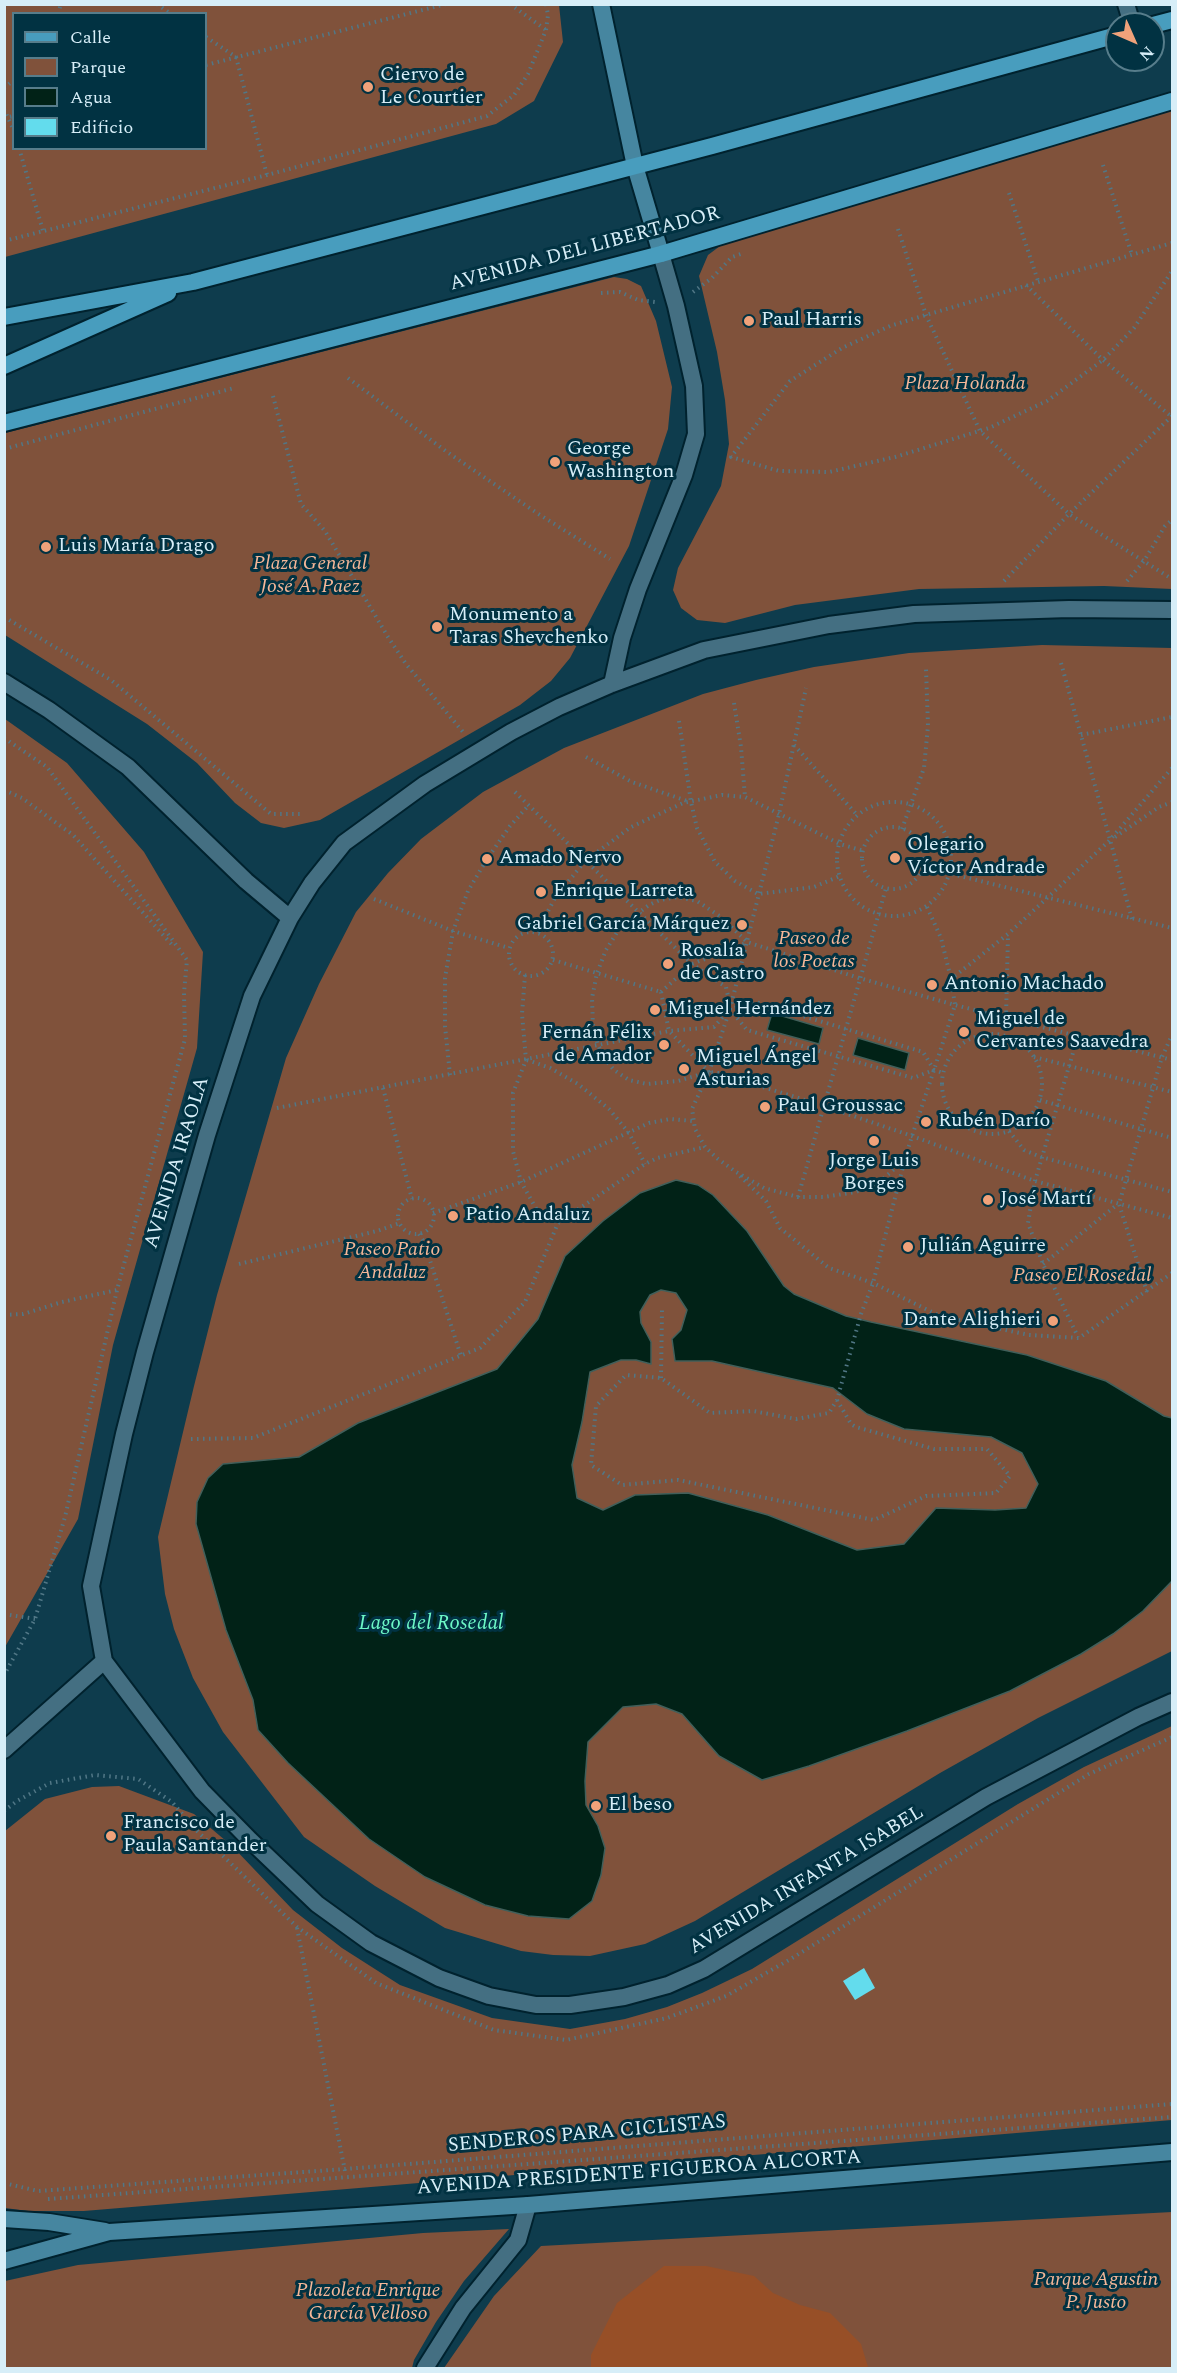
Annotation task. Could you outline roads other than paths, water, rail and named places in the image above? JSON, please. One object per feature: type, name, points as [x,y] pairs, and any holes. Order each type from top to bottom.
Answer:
[{"type":"main road","points":[[601,4],[635,166],[661,254]]},
{"type":"main road","points":[[4,317],[194,282],[635,166],[1105,38]]},
{"type":"main road","name":"AVENIDA DEL LIBERTADOR","points":[[4,423],[661,254],[1173,101]]},
{"type":"main road","points":[[4,366],[194,282]]},
{"type":"main road","name":"AVENIDA PRESIDENTE FIGUEROA ALCORTA","points":[[4,2261],[109,2232],[528,2205],[1173,2152]]},
{"type":"main road","name":"AVENIDA PRESIDENTE FIGUEROA ALCORTA","points":[[4,2219],[49,2222],[109,2232]]},
{"type":"street","points":[[612,684],[622,638],[638,590],[684,475],[696,434],[694,386],[676,306],[661,254]]},
{"type":"street","name":"AVENIDA IRAOLA","points":[[104,1661],[91,1586],[124,1434],[164,1284],[252,996],[290,918],[312,883],[344,843],[425,784],[511,732],[559,707],[612,684],[704,650],[829,625],[914,614],[1069,609],[1173,610]]},
{"type":"street","points":[[4,682],[49,710],[128,767],[246,881],[290,918]]},
{"type":"street","points":[[4,1750],[104,1661]]},
{"type":"street","name":"AVENIDA INFANTA ISABEL","points":[[104,1661],[202,1791],[316,1904],[371,1944],[439,1978],[489,1996],[536,2005],[570,2005],[624,1997],[668,1985],[704,1969],[986,1797],[1138,1717],[1173,1702]]},
{"type":"street","points":[[425,2368],[463,2308],[518,2240],[528,2205]]},
{"type":"water","points":[[772,1013],[823,1028],[819,1044],[767,1030]]},
{"type":"water","points":[[858,1038],[909,1053],[905,1070],[853,1055]]},
{"type":"water","name":"Lago del Rosedal","points":[[676,1180],[698,1185],[713,1195],[747,1231],[784,1286],[794,1294],[846,1316],[1027,1355],[1106,1381],[1164,1416],[1172,1418],[1172,1581],[1143,1611],[1113,1634],[1081,1654],[1010,1691],[907,1731],[762,1780],[719,1756],[682,1714],[656,1704],[623,1707],[588,1742],[586,1805],[598,1826],[605,1848],[601,1875],[592,1901],[569,1919],[528,1916],[485,1905],[425,1877],[369,1839],[288,1763],[258,1730],[253,1700],[226,1630],[196,1524],[197,1502],[208,1478],[223,1464],[299,1457],[358,1423],[497,1369],[538,1319],[565,1256],[603,1221],[640,1193]],"holes":[[[661,1290],[676,1293],[687,1310],[681,1330],[672,1339],[675,1361],[712,1361],[833,1388],[867,1414],[904,1429],[991,1437],[1022,1453],[1038,1484],[1026,1508],[995,1510],[936,1508],[904,1544],[857,1550],[768,1515],[688,1493],[635,1495],[603,1510],[577,1498],[572,1465],[590,1372],[621,1360],[636,1360],[651,1364],[651,1342],[641,1323],[640,1312],[650,1295]]]},
{"type":"place","name":"Ciervo de Le Courtier","points":[[368,87]]},
{"type":"place","name":"Paul Harris","points":[[749,321]]},
{"type":"place","name":"George Washington","points":[[555,462]]},
{"type":"place","name":"Luis María Drago","points":[[46,547]]},
{"type":"place","name":"Monumento a Taras Shevchenko","points":[[437,627]]},
{"type":"place","name":"Olegario Víctor Andrade","points":[[895,858]]},
{"type":"place","name":"Amado Nervo","points":[[487,859]]},
{"type":"place","name":"Enrique Larreta","points":[[541,892]]},
{"type":"place","name":"Gabriel García Márquez","points":[[742,925]]},
{"type":"place","name":"Rosalía de Castro","points":[[668,964]]},
{"type":"place","name":"Antonio Machado","points":[[932,985]]},
{"type":"place","name":"Miguel Hernández","points":[[655,1010]]},
{"type":"place","name":"Miguel de Cervantes Saavedra","points":[[964,1032]]},
{"type":"place","name":"Fernán Félix de Amador","points":[[664,1045]]},
{"type":"place","name":"Miguel Ángel Asturias","points":[[684,1069]]},
{"type":"place","name":"Paul Groussac","points":[[765,1107]]},
{"type":"place","name":"Rubén Darío","points":[[926,1122]]},
{"type":"place","name":"Jorge Luis Borges","points":[[874,1141]]},
{"type":"place","name":"José Martí","points":[[988,1200]]},
{"type":"place","name":"Patio Andaluz","points":[[453,1216]]},
{"type":"place","name":"Julián Aguirre","points":[[908,1247]]},
{"type":"place","name":"Dante Alighieri","points":[[1053,1321]]},
{"type":"place","name":"El beso","points":[[596,1806]]},
{"type":"place","name":"Francisco de Paula Santander","points":[[111,1836]]},
{"type":"park label","name":"Plaza Holanda","points":[[965,385]]},
{"type":"park label","name":"Plaza General José A. Paez","points":[[310,576]]},
{"type":"park label","name":"Paseo de los Poetas","points":[[814,952]]},
{"type":"park label","name":"Paseo Patio Andaluz","points":[[392,1262]]},
{"type":"park label","name":"Paseo El Rosedal","points":[[1082,1277]]},
{"type":"park label","name":"Parque Agustin P. Justo","points":[[1096,2292]]},
{"type":"park label","name":"Plazoleta Enrique García Velloso","points":[[368,2304]]}]
